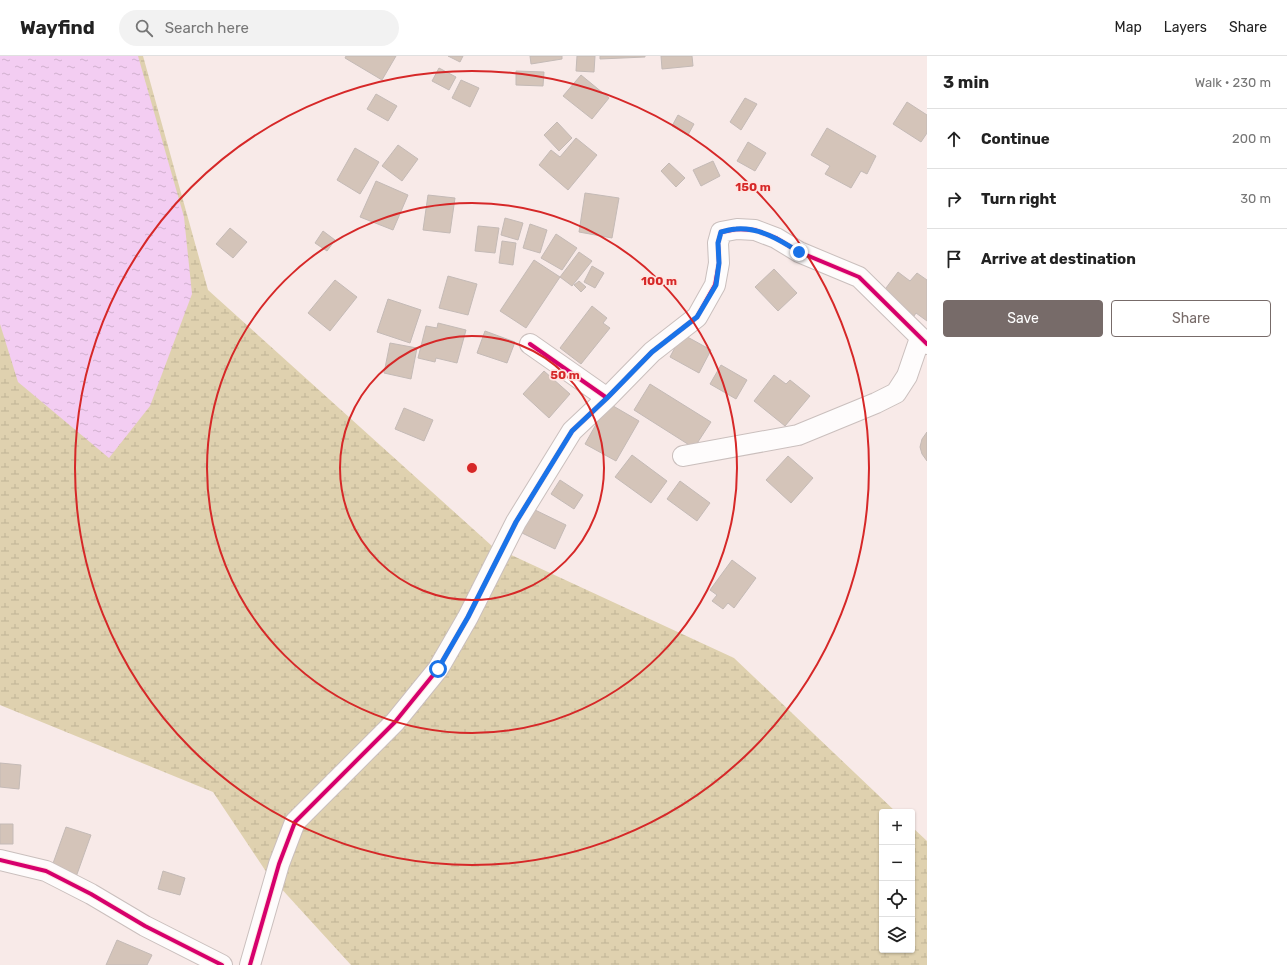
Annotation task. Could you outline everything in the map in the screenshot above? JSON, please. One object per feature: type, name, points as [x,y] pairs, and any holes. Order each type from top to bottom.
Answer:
[{"type":"street","points":[[250,965],[279,864],[295,822],[395,722],[438,669],[468,617],[516,522],[572,431],[652,352],[697,317],[716,285],[719,263],[718,243],[721,232],[737,229],[755,230],[776,238],[799,252],[859,277],[924,341],[907,376],[896,393],[876,403],[798,435],[683,456]]},
{"type":"street","points":[[530,344],[607,398]]},
{"type":"street","points":[[0,860],[46,870],[91,894],[145,926],[222,965]]},
{"type":"green space","points":[[0,56],[143,56],[208,290],[492,546],[734,658],[893,809],[879,809],[879,953],[915,953],[915,830],[927,841],[927,965],[351,965],[267,873],[213,792],[0,705]]},
{"type":"water","points":[[0,56],[138,56],[184,217],[192,294],[150,406],[109,458],[18,382],[0,324]]},
{"type":"building","points":[[346,56],[396,56],[382,80],[345,58]]},
{"type":"building","points":[[448,56],[463,56],[460,62]]},
{"type":"building","points":[[530,56],[562,56],[562,59],[531,64]]},
{"type":"building","points":[[577,56],[595,56],[594,72],[576,71]]},
{"type":"building","points":[[600,56],[645,56],[645,57],[600,59]]},
{"type":"building","points":[[661,56],[692,56],[693,66],[662,69]]},
{"type":"building","points":[[439,68],[456,77],[449,90],[432,81]]},
{"type":"building","points":[[516,71],[544,72],[543,86],[516,85]]},
{"type":"building","points":[[581,75],[609,98],[592,119],[563,96]]},
{"type":"building","points":[[461,80],[479,88],[470,107],[452,98]]},
{"type":"building","points":[[376,94],[397,106],[388,121],[367,109]]},
{"type":"building","points":[[745,98],[757,104],[741,130],[730,122]]},
{"type":"building","points":[[907,102],[927,115],[927,133],[921,142],[893,124]]},
{"type":"building","points":[[678,115],[694,124],[688,135],[672,126]]},
{"type":"building","points":[[557,122],[572,138],[559,151],[544,135]]},
{"type":"building","points":[[827,128],[876,156],[867,174],[861,171],[851,188],[825,174],[830,166],[811,155]]},
{"type":"building","points":[[576,138],[597,155],[568,190],[539,165],[551,150],[560,157]]},
{"type":"building","points":[[748,142],[766,153],[755,171],[737,161]]},
{"type":"building","points":[[398,145],[418,159],[402,181],[382,166]]},
{"type":"building","points":[[355,148],[379,162],[360,194],[337,180]]},
{"type":"building","points":[[713,161],[720,176],[701,186],[693,170]]},
{"type":"building","points":[[669,163],[685,178],[676,187],[661,171]]},
{"type":"building","points":[[376,181],[408,195],[393,230],[360,217]]},
{"type":"building","points":[[585,193],[619,198],[612,238],[579,232]]},
{"type":"building","points":[[428,195],[455,198],[450,233],[423,230]]},
{"type":"building","points":[[505,218],[523,223],[518,240],[501,235]]},
{"type":"building","points":[[530,224],[547,230],[540,253],[523,248]]},
{"type":"building","points":[[478,226],[499,228],[495,253],[475,251]]},
{"type":"building","points":[[230,228],[247,242],[233,258],[216,244]]},
{"type":"building","points":[[323,231],[335,240],[327,251],[315,243]]},
{"type":"building","points":[[556,234],[577,248],[562,270],[541,258]]},
{"type":"building","points":[[502,241],[516,243],[513,265],[499,263]]},
{"type":"building","points":[[579,252],[592,261],[572,286],[560,277]]},
{"type":"building","points":[[534,260],[560,277],[526,328],[500,311]]},
{"type":"building","points":[[592,266],[604,273],[595,288],[584,282]]},
{"type":"building","points":[[774,269],[797,293],[778,311],[755,287]]},
{"type":"building","points":[[898,272],[910,281],[917,273],[927,280],[927,321],[916,313],[912,319],[880,296]]},
{"type":"building","points":[[448,276],[477,284],[468,315],[439,308]]},
{"type":"building","points":[[335,280],[357,297],[330,331],[308,313]]},
{"type":"building","points":[[579,281],[586,287],[581,292],[574,285]]},
{"type":"building","points":[[388,299],[421,310],[410,343],[377,332]]},
{"type":"building","points":[[592,306],[607,318],[603,323],[610,328],[581,364],[560,348]]},
{"type":"building","points":[[438,323],[466,330],[457,363],[436,358],[435,362],[418,358],[426,326],[437,328]]},
{"type":"building","points":[[485,331],[515,342],[507,363],[477,353]]},
{"type":"building","points":[[682,334],[711,350],[699,373],[670,357]]},
{"type":"building","points":[[390,343],[417,348],[411,379],[384,373]]},
{"type":"building","points":[[721,365],[747,380],[736,399],[710,384]]},
{"type":"building","points":[[544,371],[570,394],[549,418],[523,394]]},
{"type":"building","points":[[774,375],[786,384],[790,380],[810,396],[785,426],[754,401]]},
{"type":"building","points":[[650,384],[711,422],[694,448],[634,410]]},
{"type":"building","points":[[608,403],[639,421],[616,461],[585,444]]},
{"type":"building","points":[[404,408],[433,420],[424,441],[395,429]]},
{"type":"building","points":[[927,432],[927,461],[922,454],[920,447],[922,439]]},
{"type":"building","points":[[632,455],[667,481],[651,503],[615,477]]},
{"type":"building","points":[[788,456],[813,478],[791,503],[766,480]]},
{"type":"building","points":[[560,480],[583,495],[574,509],[551,494]]},
{"type":"building","points":[[680,481],[710,503],[697,521],[667,499]]},
{"type":"building","points":[[531,508],[566,525],[555,549],[520,532]]},
{"type":"building","points":[[732,560],[756,578],[734,608],[728,603],[723,609],[712,601],[717,595],[710,590]]},
{"type":"building","points":[[0,763],[21,765],[19,789],[0,787]]},
{"type":"building","points":[[0,824],[13,824],[13,844],[0,844]]},
{"type":"building","points":[[66,827],[91,835],[76,877],[51,869]]},
{"type":"building","points":[[163,871],[185,878],[180,895],[158,889]]},
{"type":"building","points":[[117,940],[152,955],[147,965],[106,965]]},
{"type":"cycle path","points":[[530,344],[607,398],[652,352],[697,317],[715,285],[719,263],[718,243],[721,232],[737,229],[755,230],[776,238],[799,252],[859,277],[927,344]]},
{"type":"cycle path","points":[[250,965],[279,864],[295,822],[395,722],[438,669],[468,617],[516,522],[572,431],[607,398]]},
{"type":"cycle path","points":[[0,860],[46,871],[91,894],[145,926],[222,965]]},
{"type":"route","points":[[438,669],[468,617],[516,522],[572,431],[652,352],[697,317],[716,285],[719,263],[718,243],[721,232],[737,229],[755,230],[776,238],[799,252]]}]
